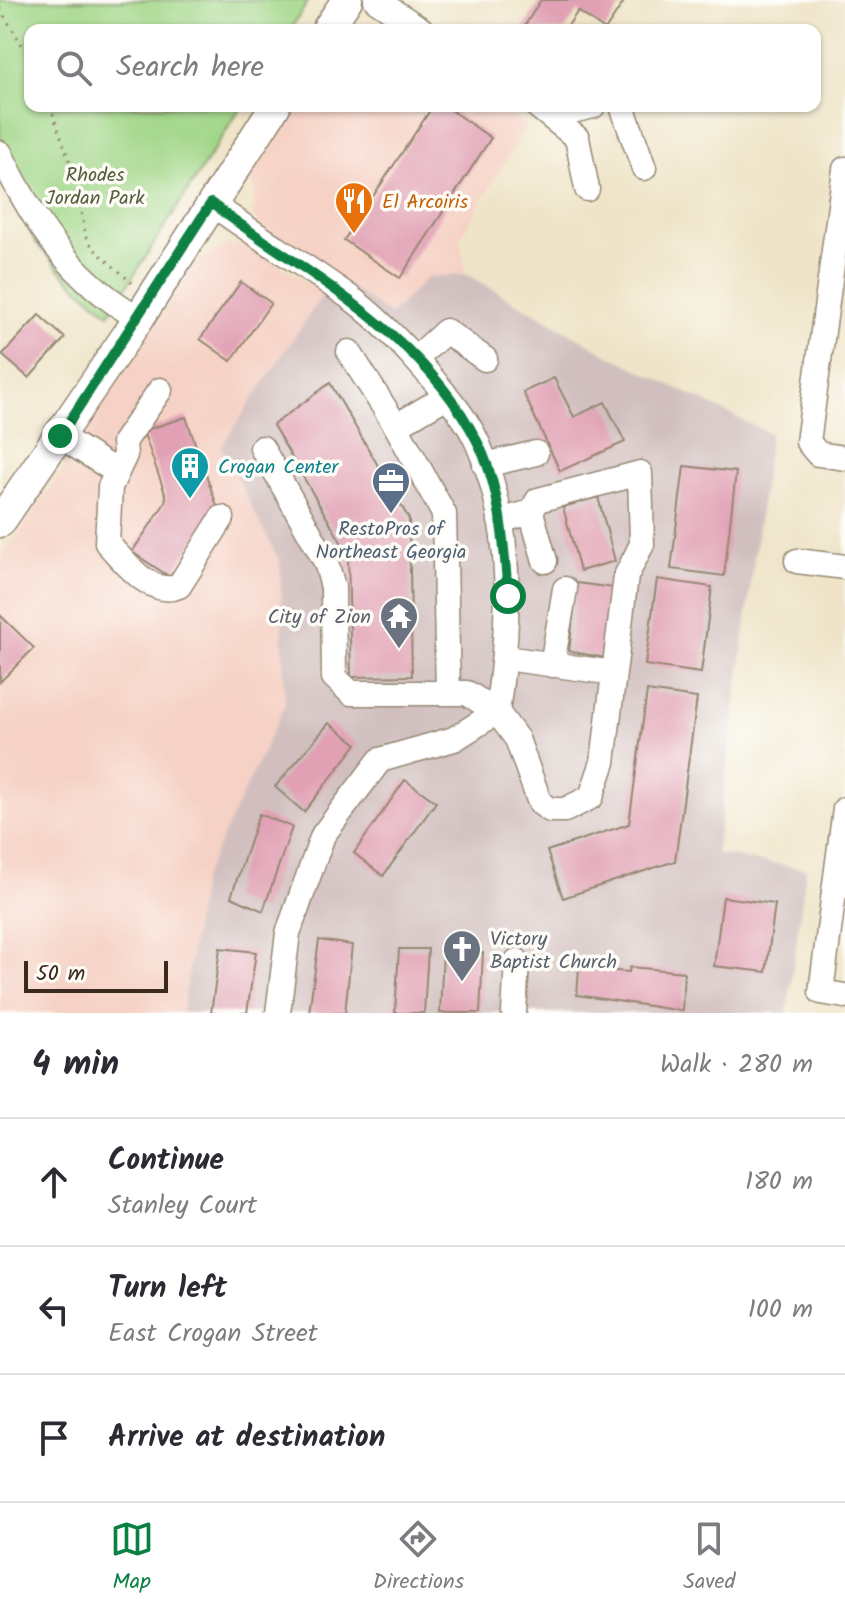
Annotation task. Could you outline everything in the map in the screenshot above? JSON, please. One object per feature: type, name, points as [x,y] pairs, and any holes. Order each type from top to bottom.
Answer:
[{"type":"main road","points":[[331,24],[347,0]]},
{"type":"main road","points":[[0,522],[139,318],[271,112]]},
{"type":"street","points":[[376,0],[413,24]]},
{"type":"street","points":[[545,112],[577,138],[587,189]]},
{"type":"street","points":[[624,112],[644,168]]},
{"type":"street","points":[[0,153],[40,228],[66,259],[118,306],[139,318]]},
{"type":"street","points":[[845,169],[808,442],[818,454],[845,458]]},
{"type":"street","points":[[211,203],[357,303],[415,359],[447,396],[478,442],[500,521],[508,596],[505,658],[497,712],[454,739],[380,760],[323,835],[288,933],[278,1013]]},
{"type":"street","points":[[415,359],[446,331],[485,359]]},
{"type":"street","points":[[349,352],[396,426],[444,514],[448,693]]},
{"type":"street","points":[[160,390],[124,442],[125,455],[110,487],[107,543],[153,587],[165,589],[179,586],[222,518]]},
{"type":"street","points":[[396,426],[447,396]]},
{"type":"street","points":[[60,436],[115,471]]},
{"type":"street","points":[[262,448],[326,562],[333,587],[334,677],[351,693],[467,693],[497,712],[517,739],[540,803],[550,810],[565,810],[591,797],[599,781],[626,576],[642,544],[640,473],[538,500],[531,512],[500,521]]},
{"type":"street","points":[[485,465],[536,453]]},
{"type":"street","points":[[531,512],[545,561]]},
{"type":"street","points":[[797,561],[845,567]]},
{"type":"street","points":[[552,665],[565,589]]},
{"type":"street","points":[[505,658],[614,673]]},
{"type":"street","points":[[845,809],[840,885],[821,992],[845,996]]},
{"type":"street","points":[[514,1013],[517,961]]},
{"type":"path","points":[[0,9],[24,48]]},
{"type":"path","points":[[52,112],[74,174],[86,237],[94,249],[132,283]]},
{"type":"shaded area","points":[[296,112],[504,112],[526,126],[460,238],[466,274],[428,277],[390,316],[258,223],[252,213],[255,192],[252,176]]},
{"type":"shaded area","points":[[246,245],[324,293],[221,447],[280,562],[285,705],[202,880],[182,1013],[0,1013],[0,559],[46,495],[196,261],[226,246]]},
{"type":"shaded area","points":[[466,274],[607,354],[770,434],[716,854],[806,869],[787,1013],[182,1013],[202,880],[285,705],[280,562],[221,447],[335,276],[390,315],[428,277]]},
{"type":"green space","name":"Rhodes Jordan Park","points":[[0,0],[309,0],[294,24],[24,24],[24,112],[238,112],[109,314],[67,278],[36,243],[0,176]]},
{"type":"building","points":[[541,0],[625,0],[609,24],[596,24],[578,11],[569,24],[526,24]]},
{"type":"building","points":[[429,112],[454,112],[491,138],[400,278],[344,240]]},
{"type":"building","points":[[241,282],[271,303],[231,361],[200,339]]},
{"type":"building","points":[[39,315],[65,338],[29,378],[2,355]]},
{"type":"building","points":[[554,378],[574,417],[605,402],[625,442],[560,471],[523,392]]},
{"type":"building","points":[[330,383],[409,519],[412,676],[351,677],[348,554],[273,425]]},
{"type":"building","name":"Crogan Center","points":[[186,417],[217,506],[170,577],[132,552],[165,503],[166,496],[143,431]]},
{"type":"building","points":[[684,466],[736,472],[724,576],[671,569]]},
{"type":"building","points":[[598,497],[615,561],[580,571],[563,507]]},
{"type":"building","points":[[657,579],[712,587],[701,673],[645,665]]},
{"type":"building","points":[[577,583],[615,588],[605,658],[569,651]]},
{"type":"building","points":[[0,615],[34,648],[0,682]]},
{"type":"building","points":[[647,691],[697,698],[675,861],[563,898],[547,851],[629,824]]},
{"type":"building","points":[[329,723],[357,744],[304,812],[275,787]]},
{"type":"building","points":[[405,780],[436,802],[383,876],[354,853]]},
{"type":"building","points":[[259,814],[292,827],[263,911],[231,897]]},
{"type":"building","points":[[723,897],[775,904],[766,972],[714,966]]},
{"type":"building","points":[[319,940],[352,945],[345,1013],[309,1013]]},
{"type":"building","points":[[220,948],[256,952],[247,1013],[211,1013]]},
{"type":"building","points":[[399,949],[428,949],[424,1013],[395,1013]]},
{"type":"building","name":"Victory Baptist Church","points":[[443,952],[483,953],[480,1013],[440,1013]]},
{"type":"building","points":[[630,967],[684,972],[682,1011],[577,995],[579,968],[629,972]]},
{"type":"place","name":"El Arcoiris","points":[[354,235]]},
{"type":"place","name":"Crogan Center","points":[[190,500]]},
{"type":"place","name":"RestoPros of Northeast Georgia","points":[[391,515]]},
{"type":"place","name":"City of Zion","points":[[399,650]]},
{"type":"place","name":"Victory Baptist Church","points":[[462,983]]},
{"type":"route","points":[[60,436],[211,203],[357,303],[401,342],[454,404],[478,442],[496,499],[505,551],[508,596]]}]
